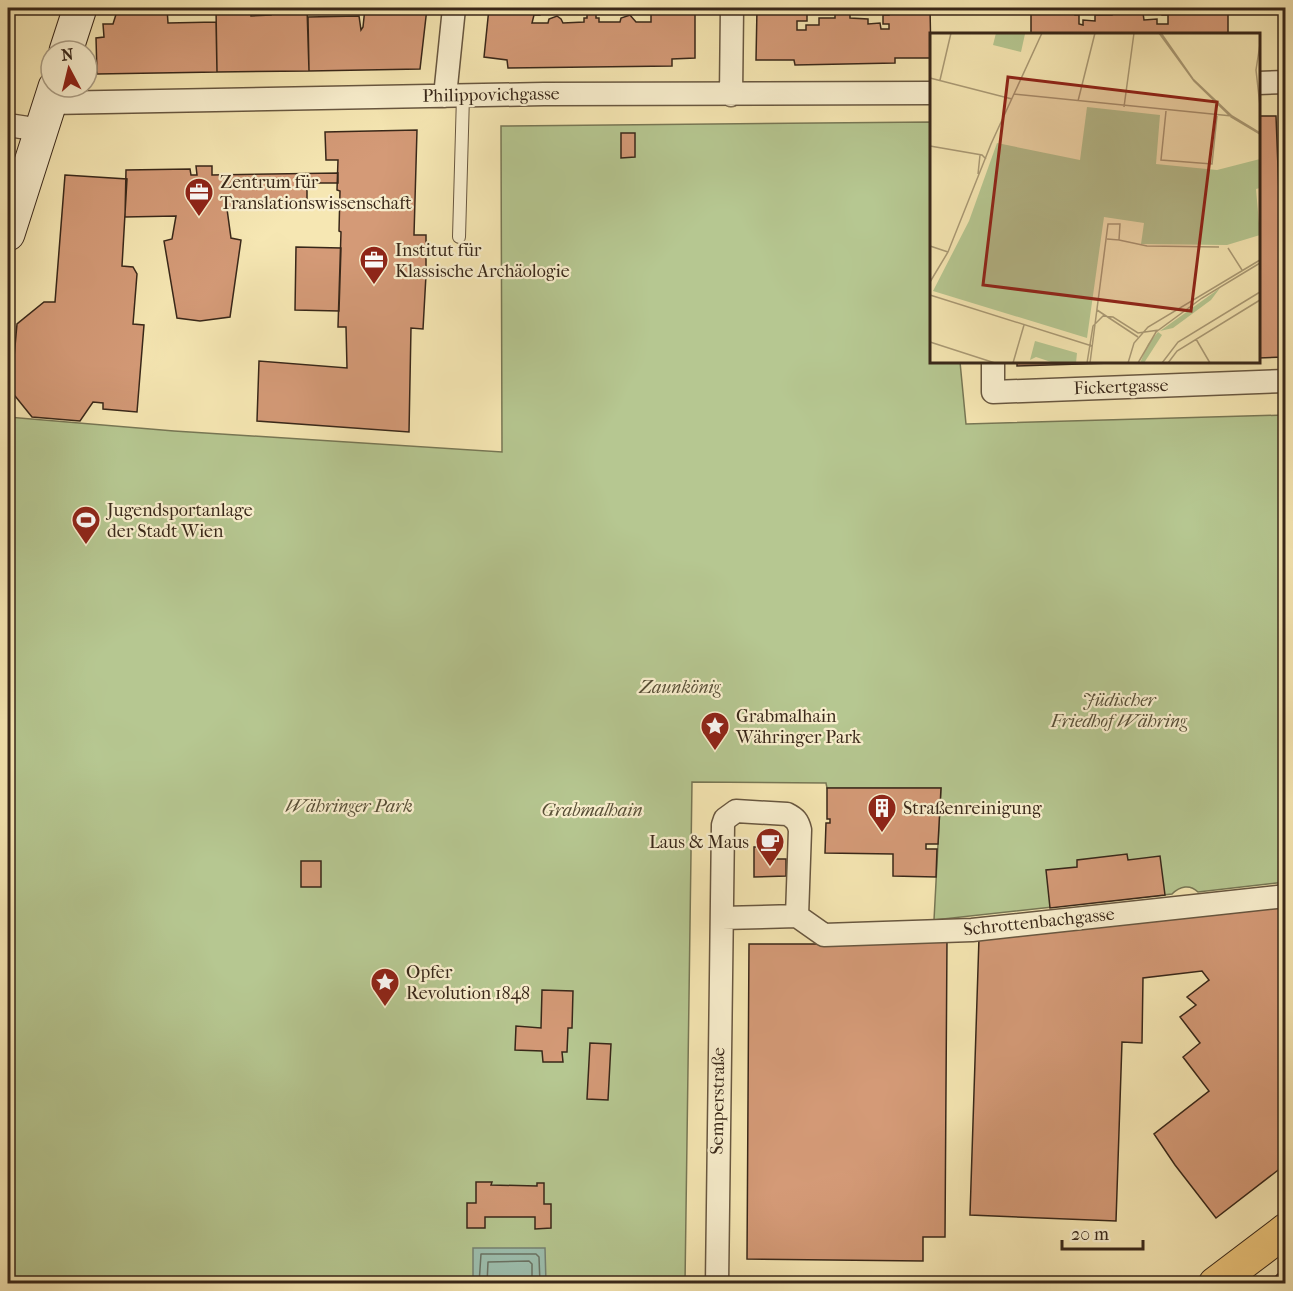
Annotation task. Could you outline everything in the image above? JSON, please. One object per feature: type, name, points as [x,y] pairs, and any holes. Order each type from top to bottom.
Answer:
[{"type":"main road","points":[[1215,1284],[1286,1230]]},
{"type":"street","points":[[70,39],[80,8]]},
{"type":"street","points":[[454,8],[454,96]]},
{"type":"street","points":[[731,94],[732,8]]},
{"type":"street","points":[[1260,83],[1286,82]]},
{"type":"street","name":"Philippovichgasse","points":[[8,125],[49,106],[454,96],[930,93]]},
{"type":"street","points":[[8,234],[49,106]]},
{"type":"street","name":"Fickertgasse","points":[[993,363],[993,392],[1286,381]]},
{"type":"street","name":"Semperstraße","points":[[717,1284],[717,1165],[723,825],[725,819],[736,812],[787,814],[799,822],[797,916]]},
{"type":"street","name":"Schrottenbachgasse","points":[[797,916],[824,935],[972,930],[1286,896]]},
{"type":"street","points":[[722,918],[797,916]]},
{"type":"lane","points":[[454,96],[459,237]]},
{"type":"green space","name":"Währinger Park","points":[[930,122],[930,363],[960,363],[966,424],[1285,415],[1285,882],[1198,892],[1185,887],[1172,894],[934,920],[941,788],[827,788],[826,783],[692,782],[685,1283],[8,1283],[8,417],[174,431],[502,452],[501,126]]},
{"type":"water","points":[[473,1248],[545,1248],[546,1283],[473,1283]]},
{"type":"building","points":[[118,8],[167,8],[168,23],[216,22],[217,72],[99,74],[99,39],[96,38],[104,37],[103,24],[113,24]]},
{"type":"building","points":[[216,8],[251,8],[251,16],[271,15],[270,8],[307,8],[309,71],[217,72]]},
{"type":"building","points":[[365,8],[427,8],[420,69],[309,71],[308,17],[359,16],[361,30]]},
{"type":"building","points":[[489,8],[541,8],[540,15],[534,15],[532,23],[548,23],[549,19],[557,16],[563,23],[584,22],[584,18],[587,18],[587,11],[596,10],[596,18],[599,18],[599,22],[620,22],[621,18],[630,15],[636,22],[651,22],[651,12],[645,12],[645,8],[695,8],[695,58],[672,59],[672,66],[508,68],[507,60],[484,57]]},
{"type":"building","points":[[757,8],[807,8],[807,21],[797,21],[797,30],[806,30],[806,25],[819,25],[819,18],[835,18],[835,9],[850,8],[850,18],[868,19],[868,24],[880,23],[881,29],[889,29],[889,24],[883,24],[883,15],[889,15],[888,8],[930,8],[930,58],[895,58],[895,63],[795,65],[794,60],[756,60]]},
{"type":"building","points":[[1004,8],[1004,10],[956,9]]},
{"type":"building","points":[[1031,8],[1075,8],[1075,15],[1079,15],[1079,24],[1083,25],[1083,20],[1095,21],[1095,15],[1112,15],[1112,8],[1128,8],[1128,13],[1143,13],[1144,20],[1157,19],[1157,24],[1168,24],[1168,15],[1162,15],[1161,9],[1228,8],[1228,33],[1031,33]]},
{"type":"building","points":[[1260,116],[1276,116],[1279,193],[1283,193],[1283,202],[1279,202],[1281,274],[1286,274],[1286,281],[1282,281],[1284,357],[1260,358]]},
{"type":"building","points":[[417,130],[414,235],[426,235],[426,275],[423,329],[411,328],[409,432],[257,421],[259,361],[347,368],[346,327],[338,327],[341,232],[339,231],[340,191],[337,190],[338,160],[326,160],[325,132]]},
{"type":"building","points":[[621,133],[635,133],[635,157],[621,158]]},
{"type":"building","points":[[196,166],[212,166],[212,175],[338,173],[338,183],[307,183],[307,209],[227,209],[231,238],[241,240],[230,317],[200,321],[177,318],[164,241],[172,239],[176,216],[125,217],[126,170],[190,169],[191,175],[197,175]]},
{"type":"building","points":[[65,175],[127,179],[122,266],[133,267],[137,274],[133,324],[144,325],[137,412],[103,409],[103,403],[93,402],[80,421],[32,417],[11,391],[17,324],[44,302],[55,302]]},
{"type":"building","points":[[296,247],[341,248],[339,311],[295,310]]},
{"type":"building","points":[[1017,363],[1112,363],[1017,366]]},
{"type":"building","name":"Straßenreinigung","points":[[827,788],[941,788],[938,844],[926,844],[926,849],[937,849],[936,877],[893,876],[893,854],[825,853],[826,823],[830,823],[830,819],[827,819]]},
{"type":"building","name":"Laus & Maus","points":[[776,846],[776,859],[786,859],[786,876],[754,877],[754,847]]},
{"type":"building","points":[[1127,854],[1128,860],[1160,856],[1165,895],[1050,908],[1046,870],[1077,867],[1077,860]]},
{"type":"building","points":[[301,861],[321,861],[321,887],[301,887]]},
{"type":"building","points":[[1286,905],[1286,1164],[1216,1218],[1175,1165],[1154,1134],[1209,1091],[1183,1057],[1200,1043],[1180,1017],[1196,1005],[1187,997],[1209,980],[1202,971],[1143,978],[1142,1043],[1122,1042],[1116,1221],[970,1215],[979,938]]},
{"type":"building","points":[[947,939],[945,1237],[923,1237],[923,1261],[747,1259],[749,944],[856,944]]},
{"type":"building","points":[[542,990],[573,991],[572,1028],[568,1028],[567,1052],[562,1052],[563,1062],[543,1062],[542,1051],[515,1050],[516,1026],[541,1028]]},
{"type":"building","points":[[590,1043],[611,1044],[608,1100],[587,1099]]},
{"type":"building","points":[[476,1182],[492,1182],[491,1185],[537,1186],[537,1183],[544,1183],[544,1204],[551,1204],[551,1228],[535,1229],[535,1217],[485,1217],[485,1228],[467,1228],[467,1203],[476,1203]]},
{"type":"tram line","points":[[1268,1284],[1286,1266]]},
{"type":"place","name":"Zentrum für Translationswissenschaft","points":[[199,218]]},
{"type":"place","name":"Institut für Klassische Archäologie","points":[[374,286]]},
{"type":"place","name":"Jugendsportanlage der Stadt Wien","points":[[86,546]]},
{"type":"place","name":"Grabmalhain Währinger Park","points":[[715,752]]},
{"type":"place","name":"Straßenreinigung","points":[[882,834]]},
{"type":"place","name":"Laus & Maus","points":[[770,868]]},
{"type":"place","name":"Opfer Revolution 1848","points":[[385,1008]]},
{"type":"park label","name":"Zaunkönig","points":[[680,687]]},
{"type":"park label","name":"Jüdischer Friedhof Währing","points":[[1119,710]]},
{"type":"park label","name":"Grabmalhain","points":[[592,810]]}]
